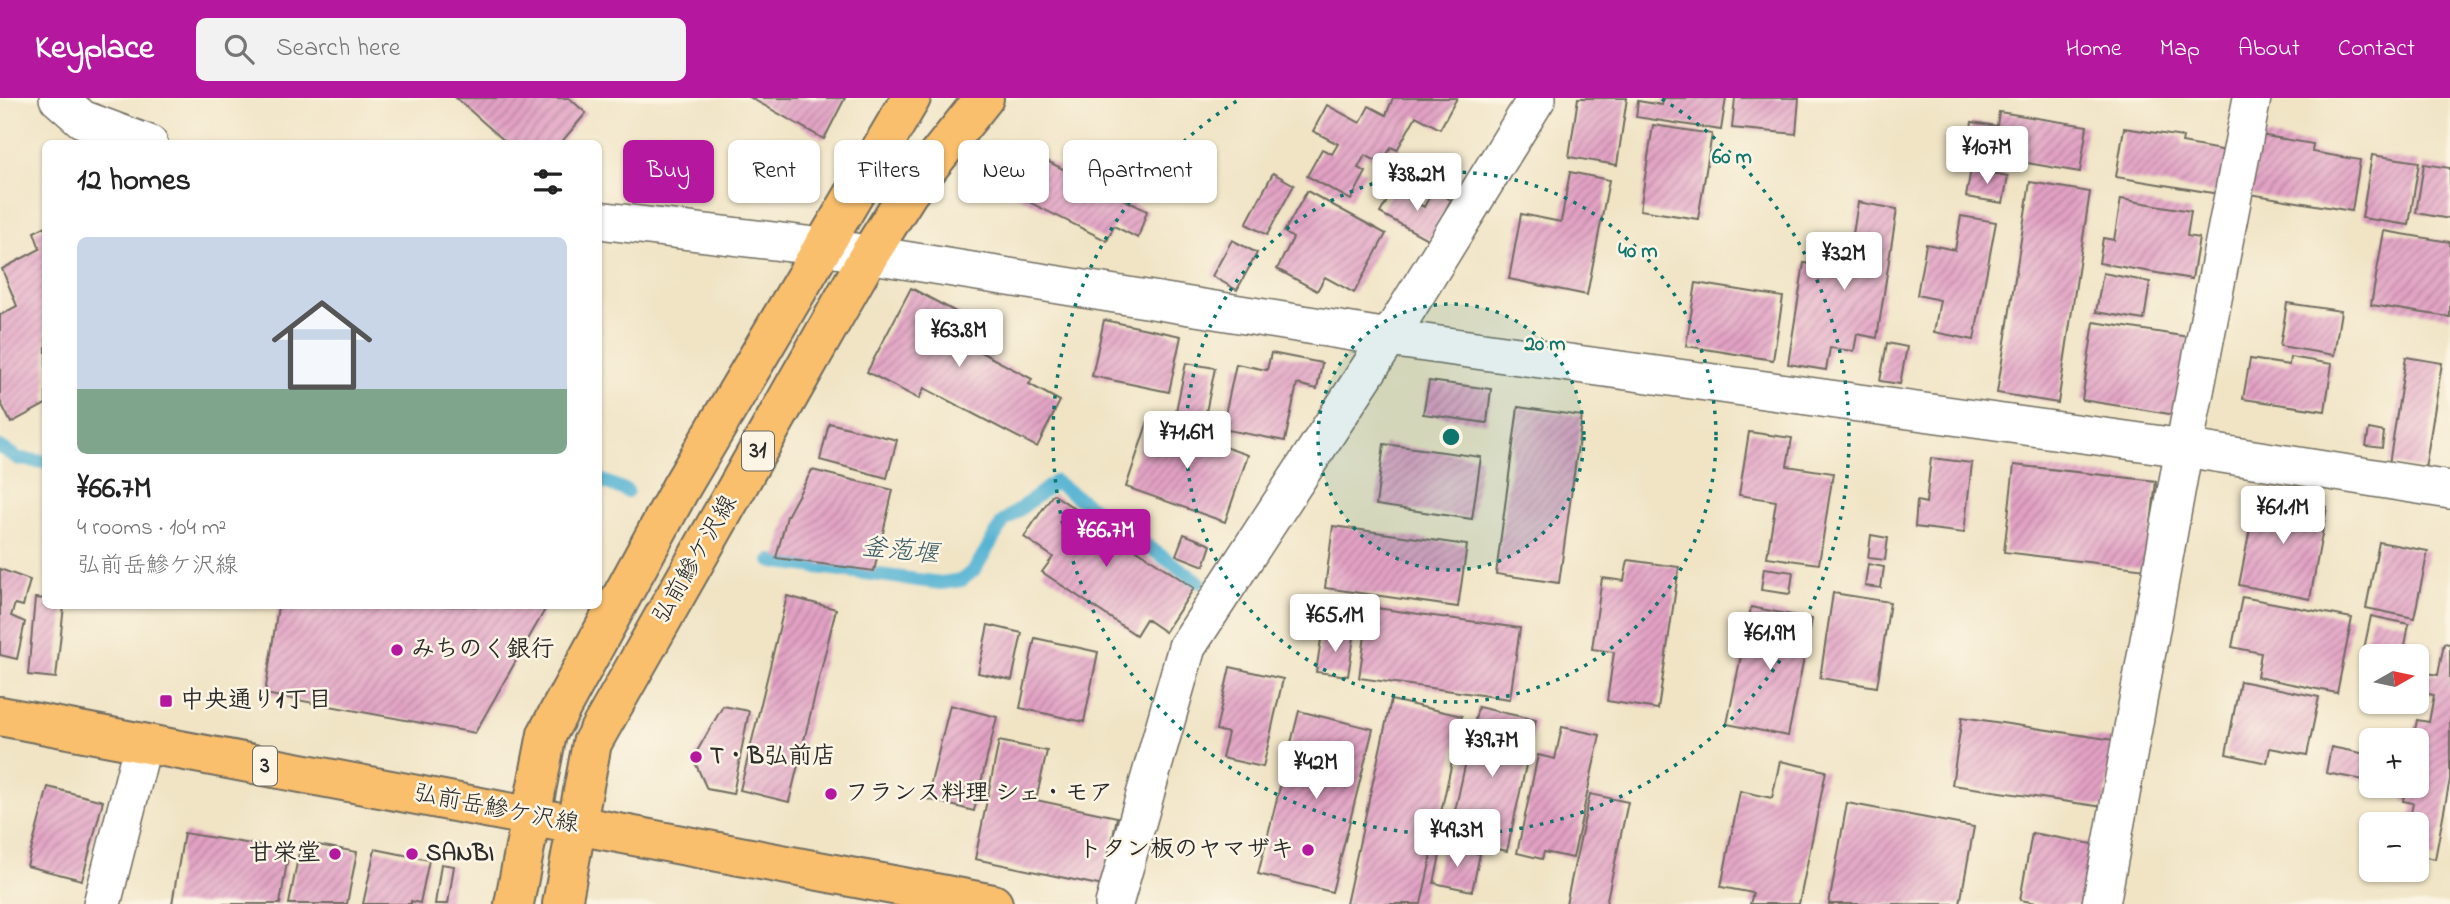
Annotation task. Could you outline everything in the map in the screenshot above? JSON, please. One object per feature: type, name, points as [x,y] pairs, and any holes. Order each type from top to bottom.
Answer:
[{"type":"main road","name":"弘前鰺ケ沢線","points":[[513,904],[547,734],[680,489],[911,98]]},
{"type":"main road","name":"弘前鰺ケ沢線","points":[[562,904],[592,743],[869,255],[908,192],[984,98]]},
{"type":"main road","name":"弘前岳鰺ケ沢線","points":[[0,716],[992,904]]},
{"type":"street","points":[[58,98],[82,120],[138,140]]},
{"type":"street","points":[[1114,904],[1187,647],[1389,338],[1537,98]]},
{"type":"street","points":[[2101,904],[2184,448],[2252,98]]},
{"type":"street","points":[[602,220],[823,247],[1389,338],[2184,448],[2450,490]]},
{"type":"street","points":[[102,904],[143,743]]},
{"type":"building","points":[[456,98],[569,98],[586,113],[563,140],[503,140]]},
{"type":"building","points":[[751,98],[845,98],[824,139]]},
{"type":"building","points":[[1393,98],[1457,98],[1440,129],[1416,116],[1397,150],[1391,147],[1382,164],[1365,155],[1358,168],[1366,172],[1351,200],[1307,176],[1322,149],[1332,154],[1338,144],[1313,131],[1327,105],[1360,123],[1369,106],[1386,115]]},
{"type":"building","points":[[1578,98],[1627,98],[1617,165],[1569,157]]},
{"type":"building","points":[[1663,98],[1726,98],[1721,130],[1636,117],[1638,101],[1662,105]]},
{"type":"building","points":[[1735,98],[1799,98],[1796,134],[1732,128]]},
{"type":"building","points":[[1999,112],[2087,126],[2080,172],[1967,153],[1972,122],[1997,126]]},
{"type":"building","points":[[1653,125],[1712,134],[1698,219],[1640,210]]},
{"type":"building","points":[[2124,128],[2183,137],[2182,143],[2232,152],[2225,195],[2116,177]]},
{"type":"building","points":[[2260,135],[2313,144],[2312,152],[2360,160],[2352,211],[2250,194]]},
{"type":"building","points":[[2372,155],[2419,162],[2409,225],[2362,218]]},
{"type":"building","points":[[1049,162],[1063,169],[1063,203],[1131,203],[1147,211],[1138,238],[1114,226],[1107,241],[1031,203],[1049,203]]},
{"type":"building","points":[[2424,164],[2450,168],[2450,219],[2416,213]]},
{"type":"building","points":[[1971,169],[2008,176],[2003,203],[1966,197]]},
{"type":"building","points":[[1570,172],[1609,180],[1587,295],[1509,279],[1521,214],[1561,222]]},
{"type":"building","points":[[1273,173],[1294,185],[1267,235],[1246,224]]},
{"type":"building","points":[[2030,182],[2090,192],[2058,403],[1997,393]]},
{"type":"building","points":[[1393,190],[1424,207],[1433,190],[1451,200],[1429,240],[1380,213]]},
{"type":"building","points":[[1307,191],[1386,234],[1354,293],[1325,277],[1317,291],[1277,269],[1293,238],[1284,232]]},
{"type":"building","points":[[2121,199],[2191,211],[2187,236],[2199,238],[2192,279],[2099,263],[2103,238],[2114,240]]},
{"type":"building","points":[[1858,202],[1897,209],[1877,338],[1857,334],[1854,351],[1830,348],[1826,370],[1788,364],[1804,263],[1825,266],[1826,257],[1849,260]]},
{"type":"building","points":[[1961,216],[1996,222],[1974,340],[1934,332],[1940,300],[1917,295],[1926,244],[1955,250]]},
{"type":"building","points":[[42,228],[42,406],[11,423],[0,401],[0,315],[17,306],[2,269],[40,249],[34,232]]},
{"type":"building","points":[[2384,231],[2450,242],[2450,317],[2371,305]]},
{"type":"building","points":[[1232,240],[1257,253],[1237,290],[1212,276]]},
{"type":"building","points":[[2103,273],[2150,282],[2144,320],[2096,312]]},
{"type":"building","points":[[1696,283],[1783,297],[1773,360],[1686,346]]},
{"type":"building","points":[[911,288],[982,326],[971,347],[1032,379],[1029,384],[1060,401],[1037,447],[924,388],[919,399],[867,372]]},
{"type":"building","points":[[2287,303],[2341,311],[2334,355],[2280,346]]},
{"type":"building","points":[[1104,320],[1181,336],[1169,392],[1092,376]]},
{"type":"building","points":[[2094,322],[2189,337],[2176,415],[2082,400]]},
{"type":"building","points":[[1887,343],[1907,347],[1900,384],[1880,381]]},
{"type":"building","points":[[1271,353],[1322,363],[1317,389],[1297,384],[1285,441],[1222,429],[1236,364],[1267,370]]},
{"type":"building","points":[[2290,357],[2332,364],[2325,411],[2243,399],[2250,359],[2289,365]]},
{"type":"building","points":[[2406,357],[2442,363],[2425,469],[2389,464]]},
{"type":"building","points":[[1186,363],[1215,368],[1205,417],[1176,411]]},
{"type":"building","points":[[1429,381],[1491,389],[1487,423],[1423,414]]},
{"type":"building","points":[[1518,407],[1582,416],[1559,583],[1496,574]]},
{"type":"building","points":[[1148,421],[1248,455],[1225,522],[1126,487]]},
{"type":"building","points":[[829,423],[897,440],[887,478],[820,460]]},
{"type":"building","points":[[2369,429],[2384,432],[2382,448],[2366,446]]},
{"type":"building","points":[[1749,432],[1792,438],[1787,466],[1833,473],[1819,564],[1767,557],[1776,501],[1739,495]]},
{"type":"building","points":[[1384,444],[1481,457],[1472,519],[1376,505]]},
{"type":"building","points":[[1931,458],[1972,463],[1964,533],[1915,527],[1917,501],[1926,503]]},
{"type":"building","points":[[2014,465],[2156,481],[2146,569],[2004,552]]},
{"type":"building","points":[[812,470],[893,490],[874,571],[776,558],[787,516]]},
{"type":"building","points":[[2257,493],[2327,507],[2310,599],[2239,585]]},
{"type":"building","points":[[1053,494],[1194,588],[1165,632],[1146,619],[1136,635],[1042,572],[1053,557],[1024,537]]},
{"type":"building","points":[[1333,526],[1467,545],[1458,607],[1325,588]]},
{"type":"building","points":[[1184,534],[1211,545],[1204,566],[1176,555]]},
{"type":"building","points":[[1871,535],[1888,538],[1885,560],[1868,558]]},
{"type":"building","points":[[2379,542],[2428,551],[2414,618],[2366,608]]},
{"type":"building","points":[[1628,560],[1679,567],[1658,709],[1607,701],[1614,652],[1592,649],[1602,578],[1624,581]]},
{"type":"building","points":[[1868,564],[1884,567],[1881,588],[1865,586]]},
{"type":"building","points":[[1764,568],[1793,572],[1790,594],[1761,590]]},
{"type":"building","points":[[0,569],[30,580],[23,606],[15,604],[11,616],[25,622],[17,659],[0,655]]},
{"type":"building","points":[[1833,593],[1890,602],[1877,687],[1820,678]]},
{"type":"building","points":[[787,596],[836,609],[789,802],[740,790]]},
{"type":"building","points":[[2242,597],[2352,618],[2337,693],[2257,677],[2261,653],[2232,647]]},
{"type":"building","points":[[35,598],[42,599],[42,609],[64,609],[56,678],[28,675]]},
{"type":"building","points":[[1369,607],[1520,628],[1510,699],[1359,678]]},
{"type":"building","points":[[1751,607],[1812,619],[1788,736],[1727,724]]},
{"type":"building","name":"みちのく銀行","points":[[278,609],[545,609],[475,733],[265,694]]},
{"type":"building","points":[[2371,616],[2409,624],[2405,644],[2365,644]]},
{"type":"building","points":[[988,625],[1022,633],[1012,680],[978,673]]},
{"type":"building","points":[[1322,633],[1354,637],[1348,676],[1316,672]]},
{"type":"building","points":[[1035,638],[1098,652],[1084,722],[1020,708]]},
{"type":"building","points":[[2444,643],[2450,644],[2450,779],[2435,859],[2429,858],[2429,812],[2411,812],[2413,803],[2403,801],[2404,798],[2429,798],[2429,728],[2415,728],[2417,720],[2429,722],[2434,695],[2429,694],[2429,673],[2438,675]]},
{"type":"building","points":[[1230,667],[1283,679],[1263,767],[1222,758],[1228,733],[1216,730]]},
{"type":"building","points":[[2240,681],[2319,697],[2307,755],[2270,748],[2267,763],[2226,754]]},
{"type":"building","points":[[1391,700],[1462,716],[1421,904],[1346,904]]},
{"type":"building","points":[[950,705],[997,717],[974,811],[927,799]]},
{"type":"building","points":[[723,706],[749,711],[733,794],[707,789],[693,758]]},
{"type":"building","points":[[1478,707],[1536,720],[1507,851],[1449,838]]},
{"type":"building","points":[[1299,711],[1373,729],[1332,892],[1258,874]]},
{"type":"building","points":[[1962,717],[2114,740],[2104,807],[1952,785]]},
{"type":"building","points":[[1562,727],[1600,735],[1573,858],[1544,852],[1542,859],[1517,853],[1538,755],[1555,759]]},
{"type":"building","points":[[999,741],[1047,751],[1036,800],[1117,817],[1103,886],[975,859]]},
{"type":"building","points":[[2331,747],[2359,753],[2359,779],[2326,773]]},
{"type":"building","points":[[1780,761],[1826,771],[1799,904],[1750,904],[1753,893],[1721,887],[1740,791],[1772,798]]},
{"type":"building","points":[[48,787],[103,801],[82,880],[27,866]]},
{"type":"building","points":[[1590,794],[1628,802],[1606,904],[1566,904]]},
{"type":"building","points":[[1847,803],[1974,827],[1960,904],[1829,904]]},
{"type":"building","points":[[184,833],[289,850],[280,904],[172,904]]},
{"type":"building","points":[[2032,833],[2093,844],[2082,904],[2042,904],[2020,900]]},
{"type":"building","points":[[301,842],[357,852],[347,904],[289,904]]},
{"type":"building","points":[[1442,846],[1480,854],[1472,891],[1434,883]]},
{"type":"building","points":[[375,849],[429,860],[420,903],[411,901],[411,904],[363,904]]},
{"type":"building","points":[[441,864],[454,866],[448,904],[435,904]]},
{"type":"waterway","points":[[0,447],[19,459],[42,462]]},
{"type":"waterway","points":[[602,481],[627,491]]},
{"type":"waterway","name":"釜萢堰","points":[[771,561],[941,583],[962,580],[975,569],[1003,522],[1055,482],[1199,582]]},
{"type":"place","name":"みちのく銀行","points":[[397,650]]},
{"type":"place","name":"中央通り1丁目","points":[[166,701]]},
{"type":"place","name":"T・B弘前店","points":[[696,757]]},
{"type":"place","name":"フランス料理 シェ・モア","points":[[831,794]]},
{"type":"place","name":"トタン板のヤマザキ","points":[[1308,850]]},
{"type":"place","name":"甘栄堂","points":[[335,854]]},
{"type":"place","name":"SANBI","points":[[412,854]]}]
